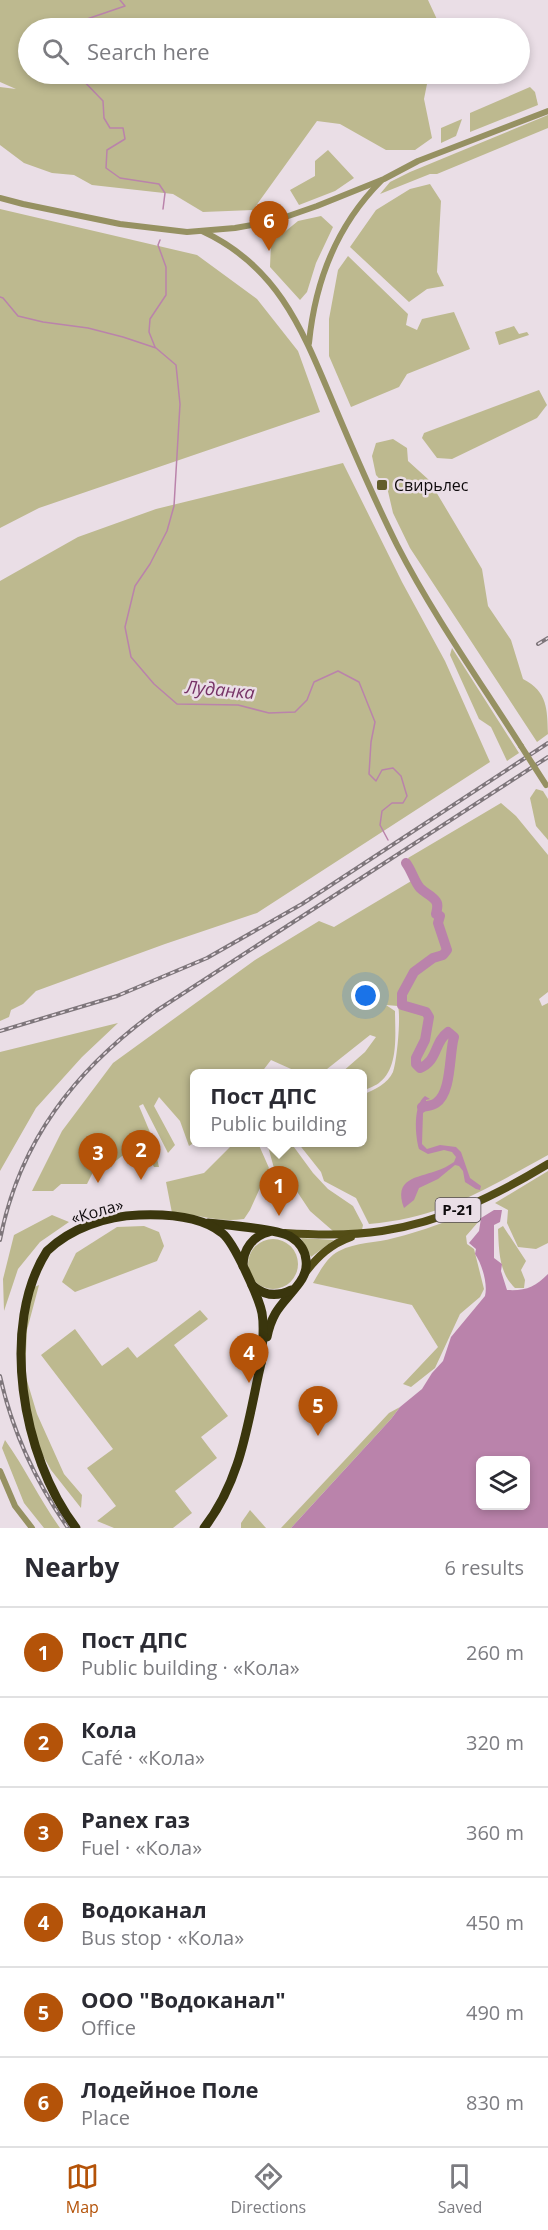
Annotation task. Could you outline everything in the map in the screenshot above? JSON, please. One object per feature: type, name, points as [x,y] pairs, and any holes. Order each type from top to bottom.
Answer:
[{"type":"highway","name":"«Кола»","points":[[21,1284],[36,1261],[70,1233],[129,1215],[162,1216],[197,1221],[216,1229],[226,1237],[236,1251],[244,1270]]},
{"type":"highway","name":"Р-21","points":[[197,1221],[284,1233]]},
{"type":"highway","points":[[244,1270],[243,1261],[249,1245],[263,1234],[271,1232]]},
{"type":"highway","points":[[284,1233],[292,1237],[303,1249],[305,1273]]},
{"type":"highway","name":"Р-21","points":[[244,1270],[261,1311],[263,1327],[261,1363]]},
{"type":"highway","name":"Р-21","points":[[204,1528],[219,1506],[235,1472],[249,1426],[272,1316],[305,1273]]},
{"type":"highway","points":[[250,1284],[255,1289],[269,1294],[284,1294],[296,1286]]},
{"type":"highway","points":[[17,1414],[32,1453],[48,1485],[76,1528]]},
{"type":"main road","name":"Р-21","points":[[284,1233],[360,1234],[411,1226],[453,1212],[496,1193],[548,1164]]},
{"type":"main road","name":"Р-21","points":[[305,1273],[317,1257],[330,1247],[360,1234]]},
{"type":"street","points":[[0,198],[120,224],[187,232],[274,221],[384,179],[418,161],[548,111]]},
{"type":"street","points":[[309,345],[315,302],[332,253],[347,223],[364,198],[384,179]]},
{"type":"street","points":[[202,231],[240,254],[259,270],[278,290],[295,317],[368,484],[398,546],[439,618],[547,787]]},
{"type":"street","points":[[0,1471],[15,1506],[32,1528]]},
{"type":"shaded area","points":[[0,0],[428,0],[436,18],[18,18],[18,84],[427,84],[424,99],[432,138],[415,150],[386,150],[340,124],[317,121],[253,210],[203,212],[173,194],[92,185],[74,175],[52,173],[24,163],[0,145],[0,87],[16,89],[0,82]]},
{"type":"shaded area","points":[[530,87],[535,92],[538,105],[470,132],[470,113]]},
{"type":"shaded area","points":[[548,115],[548,128],[437,174],[430,174],[380,194],[390,182],[410,172]]},
{"type":"shaded area","points":[[462,119],[456,136],[441,143],[441,128]]},
{"type":"shaded area","points":[[328,150],[354,178],[335,191],[299,205],[290,190],[315,176],[315,161]]},
{"type":"shaded area","points":[[430,184],[441,201],[437,272],[444,286],[427,289],[409,302],[350,247],[376,210],[410,189]]},
{"type":"shaded area","points":[[0,209],[197,255],[257,299],[298,351],[320,412],[39,508],[0,528]]},
{"type":"shaded area","points":[[321,216],[333,227],[316,263],[307,292],[300,300],[270,267],[271,243],[298,221]]},
{"type":"shaded area","points":[[348,256],[408,314],[406,325],[417,330],[422,319],[454,312],[470,349],[407,374],[399,387],[351,407],[329,356],[329,319],[338,270]]},
{"type":"shaded area","points":[[514,326],[519,334],[527,332],[529,335],[499,345],[495,332]]},
{"type":"shaded area","points":[[539,390],[547,405],[537,418],[452,459],[437,458],[422,438],[424,433]]},
{"type":"shaded area","points":[[393,439],[407,448],[408,461],[429,480],[482,569],[488,606],[511,640],[523,679],[537,690],[545,702],[548,734],[537,742],[410,548],[393,513],[387,487],[376,475],[372,456],[376,443]]},
{"type":"shaded area","points":[[343,463],[402,582],[445,661],[490,762],[257,913],[36,991],[23,1004],[11,1010],[9,1017],[0,1021],[0,581],[78,537],[156,509]]},
{"type":"shaded area","points":[[452,648],[519,753],[507,761],[491,727],[479,719],[450,655]]},
{"type":"shaded area","points":[[536,789],[543,791],[548,799],[548,840],[536,826],[530,798]]},
{"type":"shaded area","points":[[501,803],[516,816],[548,855],[548,992],[539,999],[542,1006],[548,1003],[548,1155],[462,1200],[419,1215],[369,1224],[356,1198],[324,1181],[321,1172],[301,1147],[367,1147],[367,1092],[388,1080],[393,1072],[396,1059],[399,1029],[398,1006],[386,1005],[395,1011],[395,1049],[386,1076],[376,1085],[367,1089],[367,1069],[346,1069],[365,1052],[376,1037],[370,1035],[327,1069],[291,1069],[271,1060],[264,1069],[190,1069],[190,1145],[180,1121],[159,1097],[154,1106],[175,1145],[168,1153],[143,1104],[139,1106],[152,1137],[159,1167],[154,1167],[150,1159],[140,1158],[135,1153],[122,1156],[108,1167],[96,1166],[87,1184],[61,1184],[53,1191],[32,1191],[62,1131],[113,1063],[255,960],[319,921],[334,927],[418,877],[408,858]]},
{"type":"shaded area","points":[[118,1023],[82,1057],[36,1108],[0,1171],[0,1052]]},
{"type":"shaded area","points":[[425,1096],[430,1099],[426,1100],[426,1103],[434,1104],[423,1113],[422,1144],[427,1149],[440,1145],[456,1147],[461,1152],[470,1178],[481,1186],[480,1190],[476,1189],[465,1182],[463,1171],[455,1165],[438,1179],[419,1188],[414,1200],[404,1208],[401,1198],[404,1185],[415,1178],[445,1167],[454,1162],[456,1157],[452,1152],[444,1150],[428,1154],[419,1149],[416,1128],[417,1113],[418,1106]]},
{"type":"shaded area","points":[[230,1147],[260,1147],[269,1168],[244,1219],[225,1220],[172,1213],[166,1182],[204,1173]]},
{"type":"shaded area","points":[[268,1147],[294,1147],[328,1189],[353,1206],[363,1225],[362,1230],[333,1231],[310,1211],[296,1190],[279,1186]]},
{"type":"shaded area","points":[[548,1171],[548,1243],[536,1249],[518,1247],[507,1223],[508,1210],[495,1203]]},
{"type":"shaded area","points":[[478,1209],[479,1221],[466,1236],[467,1244],[474,1249],[484,1289],[480,1297],[460,1314],[435,1368],[411,1387],[403,1384],[438,1347],[412,1305],[313,1283],[327,1261],[346,1248],[415,1232]]},
{"type":"shaded area","points":[[494,1210],[502,1210],[500,1222],[494,1225],[494,1258],[502,1264],[501,1271],[507,1290],[530,1287],[548,1274],[548,1528],[291,1528],[400,1407],[422,1389],[443,1361],[451,1337],[485,1296],[485,1280],[475,1254],[476,1249],[469,1243],[479,1231],[481,1218]]},
{"type":"shaded area","points":[[52,1215],[69,1222],[40,1242],[18,1269],[4,1311],[3,1279],[14,1235]]},
{"type":"shaded area","points":[[144,1226],[159,1232],[164,1246],[157,1261],[75,1292],[62,1282],[76,1253],[117,1227]]},
{"type":"shaded area","points":[[503,1226],[526,1261],[521,1270],[525,1280],[524,1288],[515,1288],[503,1269],[498,1229]]},
{"type":"shaded area","points":[[301,1238],[334,1240],[311,1257]]},
{"type":"shaded area","points":[[268,1239],[278,1239],[291,1246],[298,1259],[298,1269],[291,1282],[278,1289],[268,1289],[259,1285],[252,1278],[248,1269],[248,1259],[252,1250],[259,1243]]},
{"type":"shaded area","points":[[39,1285],[27,1330],[25,1374],[37,1414],[64,1474],[82,1495],[81,1508],[51,1470],[36,1443],[18,1340],[28,1290]]},
{"type":"shaded area","points":[[200,1310],[208,1319],[174,1345],[228,1416],[201,1437],[217,1458],[175,1491],[192,1513],[173,1528],[114,1528],[97,1521],[116,1506],[87,1468],[113,1449],[41,1355],[75,1329],[102,1366],[128,1347],[137,1358]]},
{"type":"shaded area","points":[[400,1407],[291,1528],[281,1528],[389,1413]]},
{"type":"shaded area","points":[[5,1440],[60,1528],[44,1528],[24,1503],[2,1448]]},
{"type":"shaded area","points":[[250,1510],[266,1528],[241,1528],[241,1523]]},
{"type":"waterway","points":[[90,18],[125,6],[120,0]]},
{"type":"waterway","points":[[87,84],[103,101],[104,118],[110,128],[123,128],[125,139],[107,150],[106,168],[120,178],[159,184],[165,193],[163,209]]},
{"type":"waterway","points":[[155,347],[149,332],[150,319],[166,295],[166,267],[158,245],[160,240]]},
{"type":"waterway","name":"Луданка","points":[[0,297],[18,316],[88,328],[123,337],[156,348],[176,365],[180,404],[174,506],[167,531],[150,564],[135,586],[125,627],[131,657],[154,684],[177,704],[238,705],[269,713],[295,712],[307,700],[314,682],[338,671],[359,682],[375,722],[369,774],[376,781],[382,770],[393,768],[401,776],[407,796],[403,803],[392,803],[382,811],[380,825],[388,840]]},
{"type":"waterway","name":"Луданка","points":[[406,863],[420,888],[436,902],[436,914],[440,916],[438,923],[447,950],[443,955],[433,958],[414,972],[402,994],[402,1005],[426,1012],[429,1017],[425,1040],[416,1058],[416,1064],[420,1068],[426,1065],[448,1032],[454,1037],[445,1091],[436,1103],[422,1107]]},
{"type":"railway","points":[[538,644],[548,638]]},
{"type":"railway","points":[[0,1031],[117,996],[207,958],[302,904],[548,743]]},
{"type":"railway","points":[[0,1240],[9,1204],[21,1171],[37,1139],[55,1110],[76,1083],[127,1033],[156,1011],[548,757]]},
{"type":"railway","points":[[0,1376],[11,1416],[26,1455],[56,1511],[68,1528]]},
{"type":"place","name":"Лодейное Поле","points":[[269,251]]},
{"type":"place","name":"Свирьлес","points":[[382,485]]},
{"type":"place","name":"Кола","points":[[141,1180]]},
{"type":"place","name":"Panex газ","points":[[98,1183]]},
{"type":"place","name":"Пост ДПС","points":[[279,1216]]},
{"type":"place","name":"Водоканал","points":[[249,1383]]},
{"type":"place","name":"ООО \"Водоканал\"","points":[[318,1436]]}]
